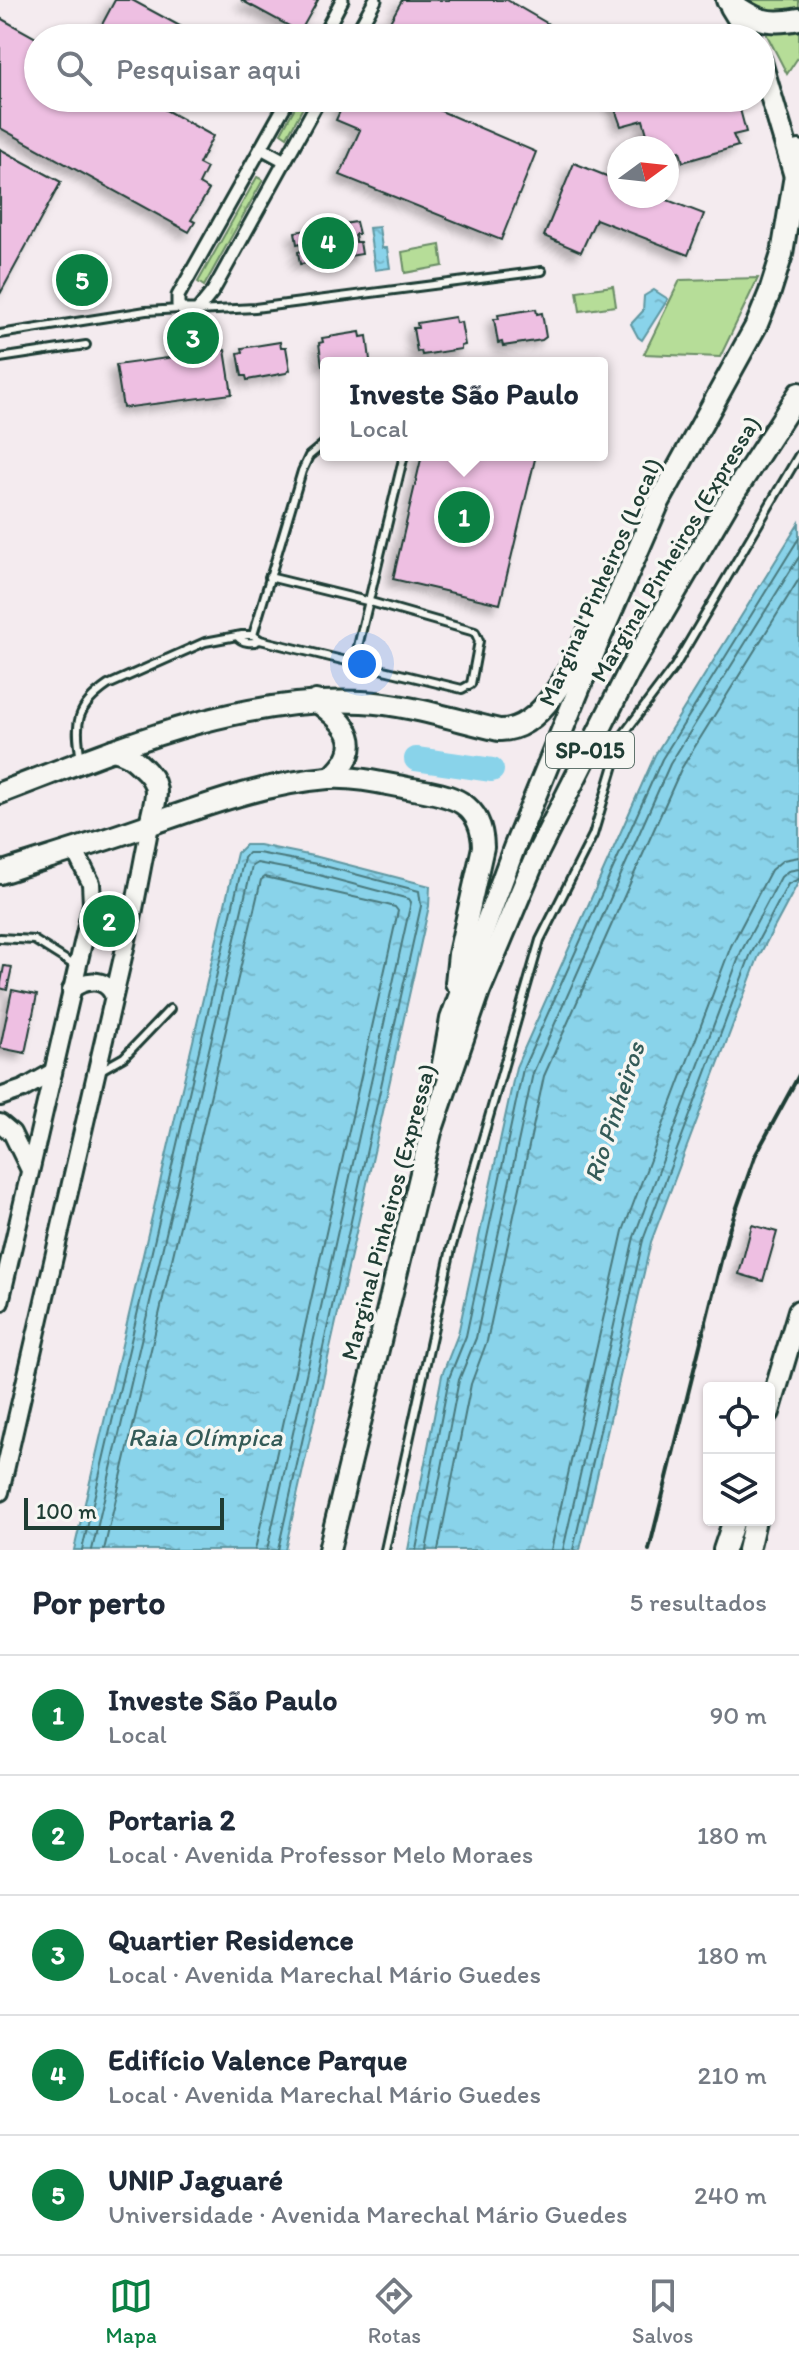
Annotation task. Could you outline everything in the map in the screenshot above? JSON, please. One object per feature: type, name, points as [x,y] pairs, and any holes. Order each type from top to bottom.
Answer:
[{"type":"highway","points":[[727,0],[764,22],[799,19]]},
{"type":"highway","points":[[727,0],[742,24]]},
{"type":"highway","points":[[775,110],[794,174]]},
{"type":"highway","name":"Marginal Pinheiros (Local)","points":[[431,1132],[451,1019],[514,848],[659,502],[757,324],[782,254],[799,151]]},
{"type":"highway","name":"Marginal Pinheiros (Expressa)","points":[[329,1550],[431,1132],[479,992],[537,854],[629,671],[664,607],[799,393]]},
{"type":"highway","points":[[0,793],[113,750],[226,715],[278,705],[316,701],[366,702],[499,730],[527,723],[556,690],[636,535],[659,502]]},
{"type":"highway","points":[[316,701],[341,720],[351,738],[347,761],[331,778]]},
{"type":"highway","points":[[113,750],[127,753],[155,780],[157,790],[150,825]]},
{"type":"highway","points":[[0,873],[241,793],[331,778],[428,791],[473,810],[480,822],[483,847],[459,954],[451,1019]]},
{"type":"highway","points":[[775,1393],[799,1311]]},
{"type":"highway","points":[[724,1550],[732,1526]]},
{"type":"highway","points":[[748,1550],[754,1526]]},
{"type":"street","points":[[329,24],[342,0]]},
{"type":"street","points":[[362,24],[375,0]]},
{"type":"street","points":[[281,112],[178,296],[180,309],[187,313],[197,311],[213,291],[312,112]]},
{"type":"street","points":[[261,148],[285,161]]},
{"type":"street","points":[[0,1492],[134,909],[150,825]]},
{"type":"street","points":[[0,1302],[93,893],[87,871],[74,849]]},
{"type":"street","points":[[71,990],[80,983],[100,982],[107,985],[113,994]]},
{"type":"street","points":[[0,1097],[23,1089],[53,1072]]},
{"type":"street","points":[[0,1123],[12,1133],[29,1168]]},
{"type":"lane","points":[[197,311],[255,308],[542,271]]},
{"type":"lane","points":[[0,334],[146,311],[180,309]]},
{"type":"lane","points":[[0,358],[86,345]]},
{"type":"lane","points":[[253,635],[302,471],[309,456],[320,447]]},
{"type":"lane","points":[[385,1550],[451,1249],[540,940],[593,835],[623,735],[675,666],[799,455]]},
{"type":"lane","points":[[354,663],[402,461]]},
{"type":"lane","points":[[237,636],[241,641],[260,640],[462,689],[471,684],[479,641],[477,634],[367,601],[269,577]]},
{"type":"lane","points":[[81,762],[77,724],[83,707],[93,695],[108,685],[205,642],[253,635],[260,640]]},
{"type":"lane","points":[[0,938],[34,940],[77,967]]},
{"type":"lane","points":[[95,1074],[124,1057],[170,1009]]},
{"type":"green space","points":[[749,0],[799,0],[799,56],[787,74],[775,51],[775,24],[761,24]]},
{"type":"green space","points":[[292,112],[300,112],[287,137],[281,133]]},
{"type":"green space","points":[[257,177],[263,180],[204,286],[198,282]]},
{"type":"green space","points":[[440,245],[443,266],[405,273],[402,252]]},
{"type":"green space","points":[[758,278],[720,357],[644,354],[680,280]]},
{"type":"green space","points":[[613,286],[616,306],[580,311],[577,291]]},
{"type":"water","points":[[379,227],[382,248],[387,248],[390,268],[375,270],[369,228]]},
{"type":"water","points":[[654,290],[668,299],[642,340],[631,324],[643,311],[644,296]]},
{"type":"water","name":"Rio Pinheiros","points":[[799,523],[799,881],[758,958],[651,1242],[580,1550],[408,1550],[442,1375],[458,1334],[516,1067],[655,755]]},
{"type":"water","name":"Raia Olímpica","points":[[245,845],[318,857],[430,886],[429,906],[285,1550],[74,1550],[237,853]]},
{"type":"building","points":[[115,0],[132,0],[176,24],[102,24]]},
{"type":"building","points":[[241,0],[318,0],[304,24],[285,24]]},
{"type":"building","points":[[402,0],[507,0],[548,24],[389,24]]},
{"type":"building","points":[[0,18],[24,31],[24,112],[169,112],[213,136],[199,164],[207,168],[199,184],[209,190],[191,220],[195,222],[189,232],[0,128]]},
{"type":"building","points":[[340,112],[443,112],[536,152],[501,240],[340,175],[360,130],[336,120]]},
{"type":"building","points":[[616,112],[741,112],[746,132],[733,135],[738,146],[683,162],[679,136],[648,136],[643,120],[621,126]]},
{"type":"building","points":[[0,149],[61,182],[0,294]]},
{"type":"building","points":[[574,163],[607,176],[607,208],[679,208],[679,204],[704,214],[688,255],[596,219],[581,252],[544,236]]},
{"type":"building","points":[[356,222],[359,234],[355,234],[356,242],[360,242],[362,254],[300,264],[298,252],[302,251],[301,243],[297,244],[295,232]]},
{"type":"building","points":[[536,309],[537,314],[542,313],[546,337],[503,346],[502,342],[498,343],[494,319],[499,319],[498,315]]},
{"type":"building","points":[[455,317],[456,323],[461,322],[465,345],[461,349],[422,355],[421,351],[417,352],[413,328],[418,328],[417,323]]},
{"type":"building","points":[[214,325],[217,345],[172,351],[169,331]]},
{"type":"building","points":[[360,332],[361,337],[367,336],[370,357],[321,357],[319,343],[323,342],[322,338]]},
{"type":"building","points":[[280,342],[281,347],[286,347],[290,370],[247,380],[246,376],[242,376],[238,353],[243,352],[242,348]]},
{"type":"building","points":[[225,350],[232,394],[123,408],[116,365]]},
{"type":"building","points":[[421,461],[535,461],[500,604],[393,579]]},
{"type":"building","points":[[103,909],[114,909],[112,919],[120,921],[118,931],[113,935],[98,932]]},
{"type":"building","points":[[4,966],[12,967],[7,990],[0,988]]},
{"type":"building","points":[[12,990],[37,995],[25,1053],[0,1048]]},
{"type":"building","points":[[752,1225],[777,1232],[763,1281],[739,1274]]},
{"type":"waterway","points":[[416,759],[492,770]]},
{"type":"railway","points":[[649,1550],[728,1233],[755,1156],[799,1075]]},
{"type":"place","name":"Edifício Valence Parque","points":[[328,243]]},
{"type":"place","name":"UNIP Jaguaré","points":[[82,280]]},
{"type":"place","name":"Quartier Residence","points":[[193,338]]},
{"type":"place","name":"Investe São Paulo","points":[[464,517]]},
{"type":"place","name":"Portaria 2","points":[[109,921]]}]
